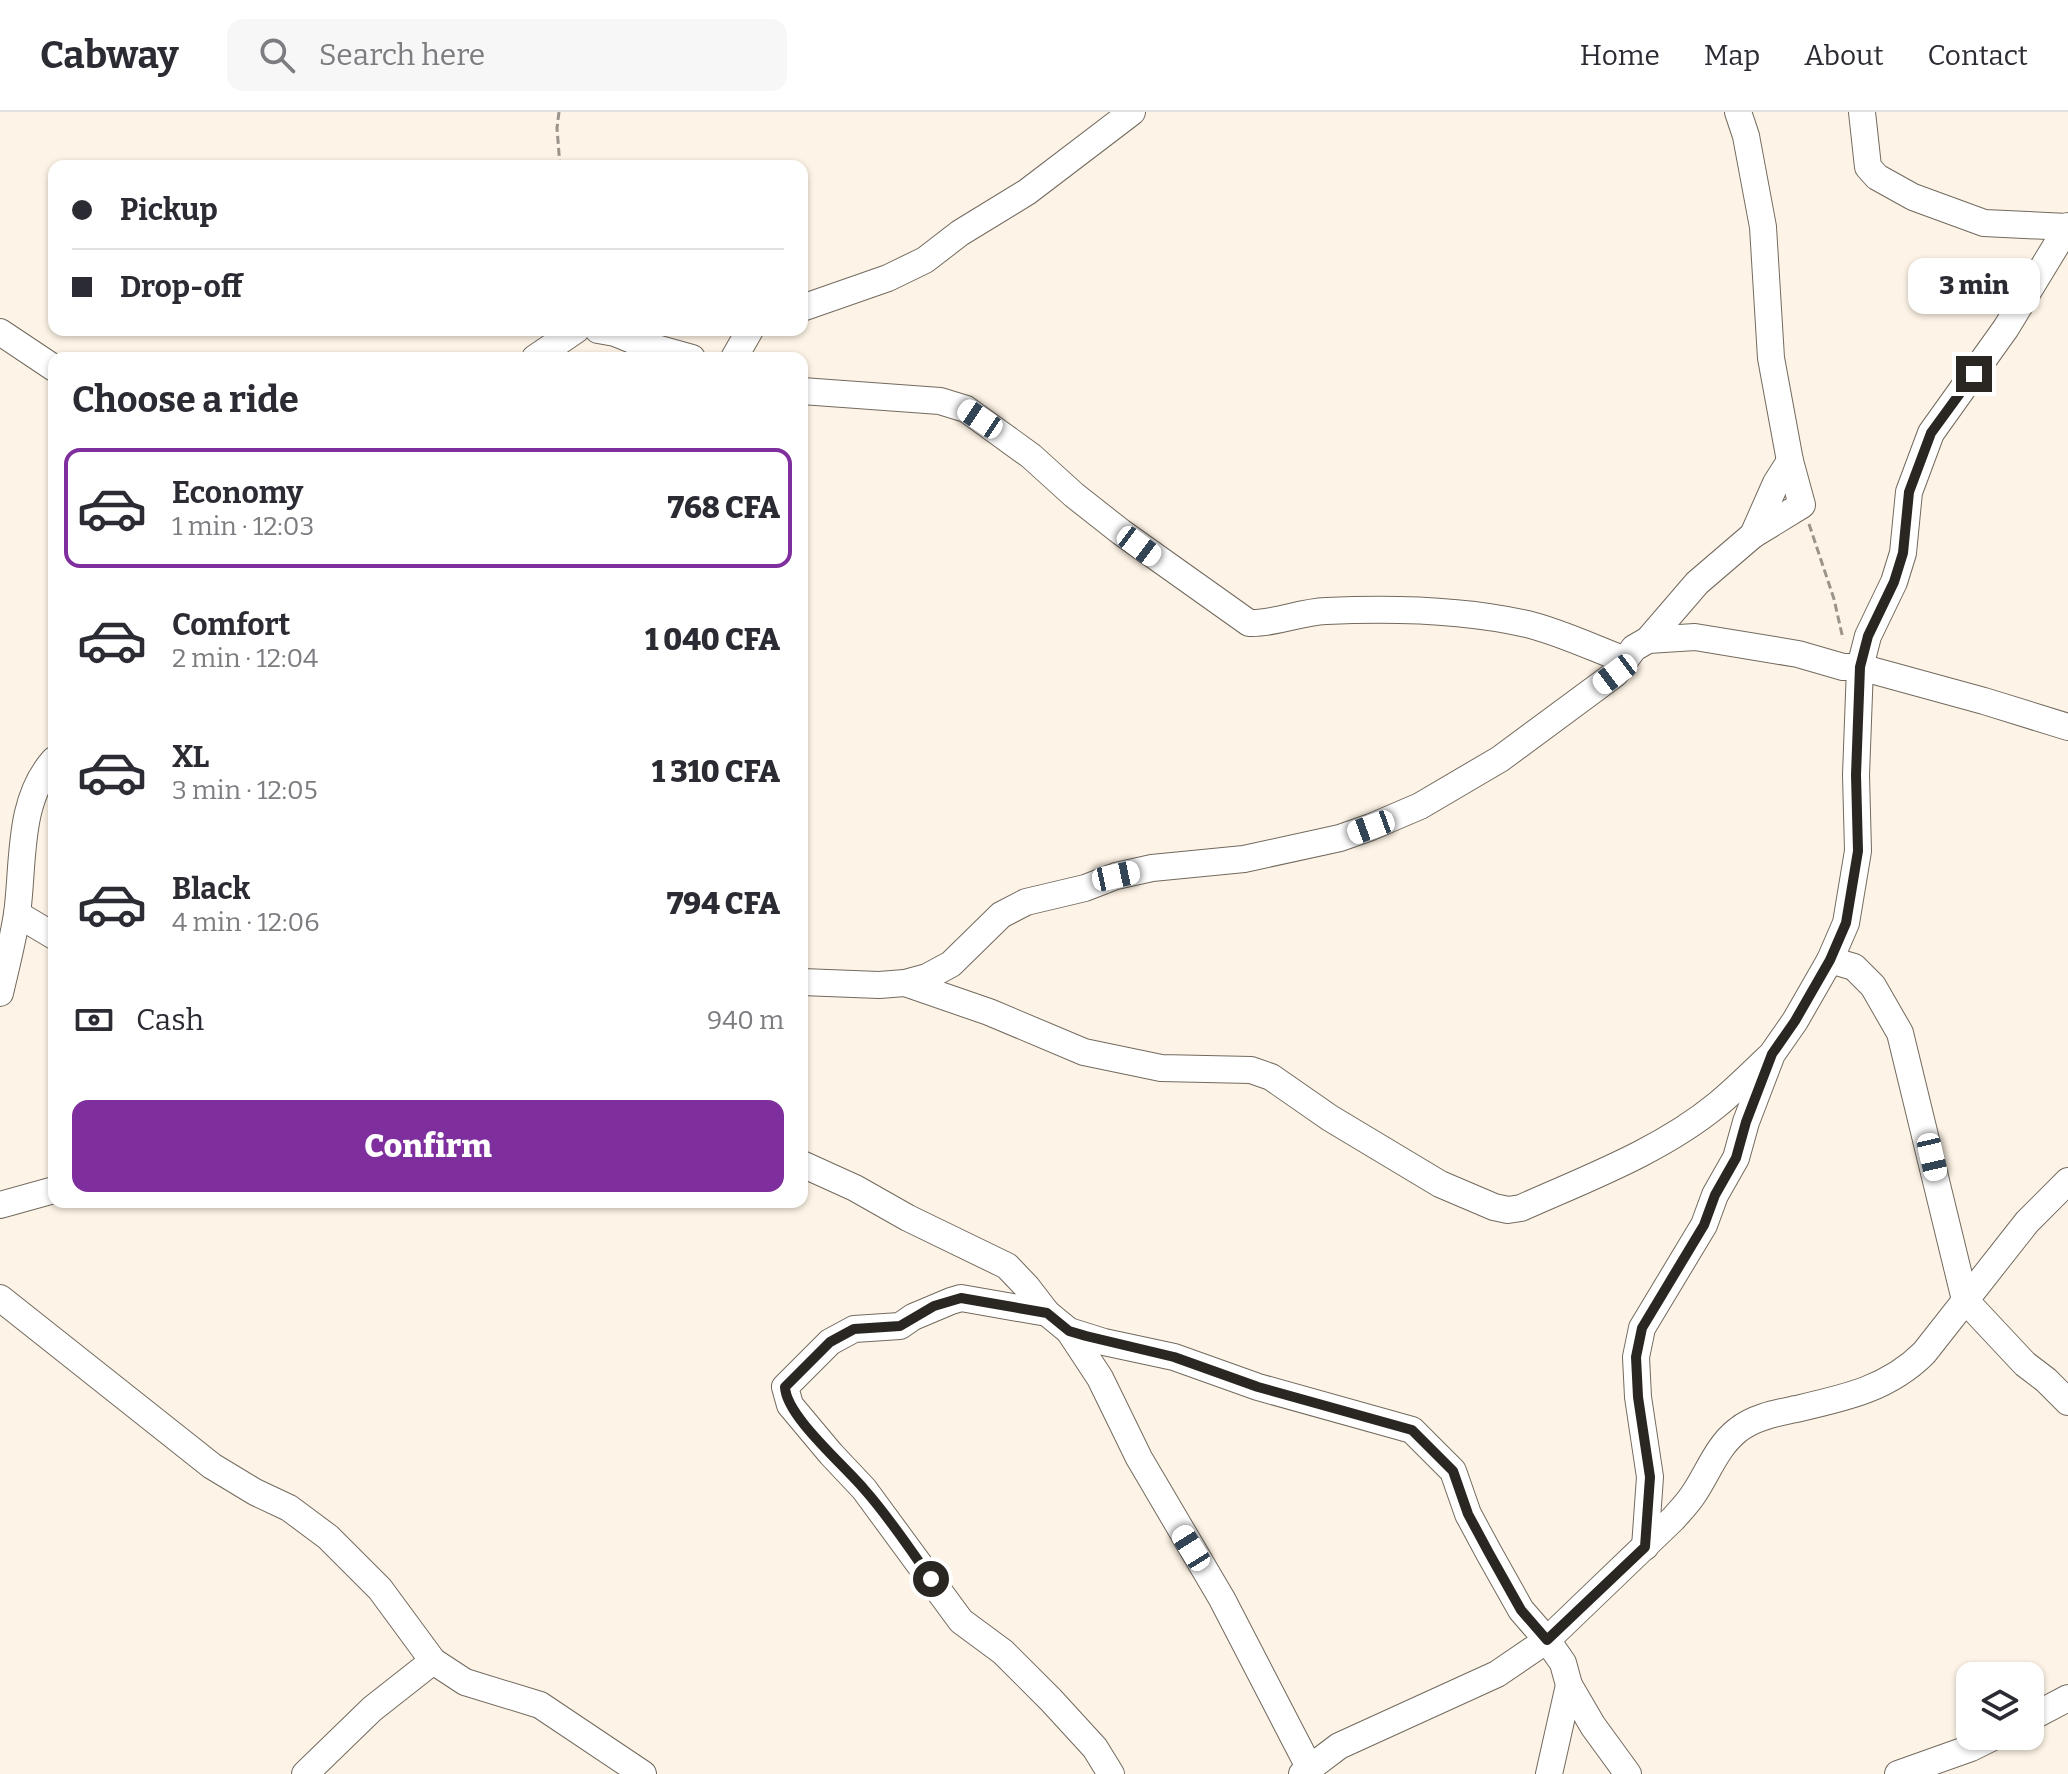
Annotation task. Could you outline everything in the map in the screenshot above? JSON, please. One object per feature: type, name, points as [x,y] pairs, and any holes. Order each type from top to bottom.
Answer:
[{"type":"street","points":[[808,306],[888,278],[925,260],[960,233],[1027,192],[1132,112]]},
{"type":"street","points":[[808,982],[879,985],[927,977],[951,964],[1001,915],[1026,902],[1085,888],[1128,873],[1244,859],[1340,838],[1420,806],[1489,766],[1615,674],[1634,648],[1648,640],[1697,583],[1753,535],[1802,505],[1790,461],[1771,358],[1763,227],[1746,136],[1738,112]]},
{"type":"street","points":[[905,983],[989,1012],[1084,1052],[1161,1068],[1251,1070],[1271,1077],[1330,1118],[1440,1184],[1508,1210],[1521,1208],[1599,1174],[1670,1137],[1718,1104],[1772,1054],[1830,960],[1846,923],[1858,851],[1852,667],[1894,582],[1903,553],[1909,492],[1931,433],[2006,328],[2068,227],[1984,223],[1923,202],[1877,177],[1868,167],[1862,112]]},
{"type":"street","points":[[0,332],[48,364]]},
{"type":"street","points":[[544,352],[567,336]]},
{"type":"street","points":[[622,336],[671,352]]},
{"type":"street","points":[[808,391],[940,401],[966,409],[1031,456],[1121,532],[1249,623],[1266,624],[1296,614],[1323,611],[1427,611],[1531,625],[1625,660]]},
{"type":"street","points":[[1753,535],[1776,483],[1790,461]]},
{"type":"street","points":[[1648,640],[1695,637],[1798,654],[1984,701],[2068,727]]},
{"type":"street","points":[[0,993],[17,914],[26,819],[48,767]]},
{"type":"street","points":[[17,914],[48,932]]},
{"type":"street","points":[[1830,960],[1854,967],[1873,986],[1900,1033],[1965,1300],[2025,1364],[2068,1402]]},
{"type":"street","points":[[1645,1547],[1650,1477],[1638,1397],[1636,1357],[1642,1328],[1704,1225],[1715,1195],[1736,1158],[1772,1054]]},
{"type":"street","points":[[808,1167],[1007,1266],[1047,1313],[1069,1331],[1100,1378],[1139,1458],[1222,1599],[1306,1770],[1339,1746],[1497,1674],[1547,1640],[1645,1547],[1692,1497],[1723,1444],[1740,1428],[1767,1416],[1827,1402],[1890,1381],[1905,1371],[1924,1353],[2027,1222],[2068,1181]]},
{"type":"street","points":[[0,1205],[48,1192]]},
{"type":"street","points":[[0,1298],[212,1466],[289,1508],[328,1537],[380,1589],[433,1661],[465,1682],[540,1705],[643,1774]]},
{"type":"street","points":[[1047,1313],[961,1298],[934,1306],[900,1326],[854,1329],[830,1342],[785,1387],[785,1394],[790,1405],[823,1445],[864,1489],[961,1621],[1003,1652],[1051,1700],[1095,1748],[1111,1774]]},
{"type":"street","points":[[1069,1331],[1174,1357],[1258,1387],[1412,1430],[1453,1471],[1468,1514],[1521,1610],[1563,1663],[1569,1685],[1593,1726],[1628,1774]]},
{"type":"street","points":[[305,1774],[372,1709],[433,1661]]},
{"type":"street","points":[[1549,1774],[1569,1685]]},
{"type":"street","points":[[2044,1711],[2068,1698]]},
{"type":"street","points":[[1898,1774],[1959,1750]]},
{"type":"path","points":[[559,112],[560,160]]},
{"type":"path","points":[[1802,505],[1834,599],[1852,667]]},
{"type":"route","points":[[931,1579],[864,1489],[790,1405],[785,1387],[830,1342],[854,1329],[900,1326],[934,1306],[961,1298],[1047,1313],[1069,1331],[1174,1357],[1258,1387],[1412,1430],[1453,1471],[1468,1514],[1489,1553],[1521,1610],[1547,1640],[1645,1547],[1650,1477],[1638,1397],[1636,1357],[1642,1328],[1704,1225],[1715,1195],[1736,1158],[1772,1054],[1830,960],[1846,923],[1858,851],[1856,775],[1860,667],[1868,636],[1894,582],[1903,553],[1909,492],[1931,433],[1974,374]]}]
